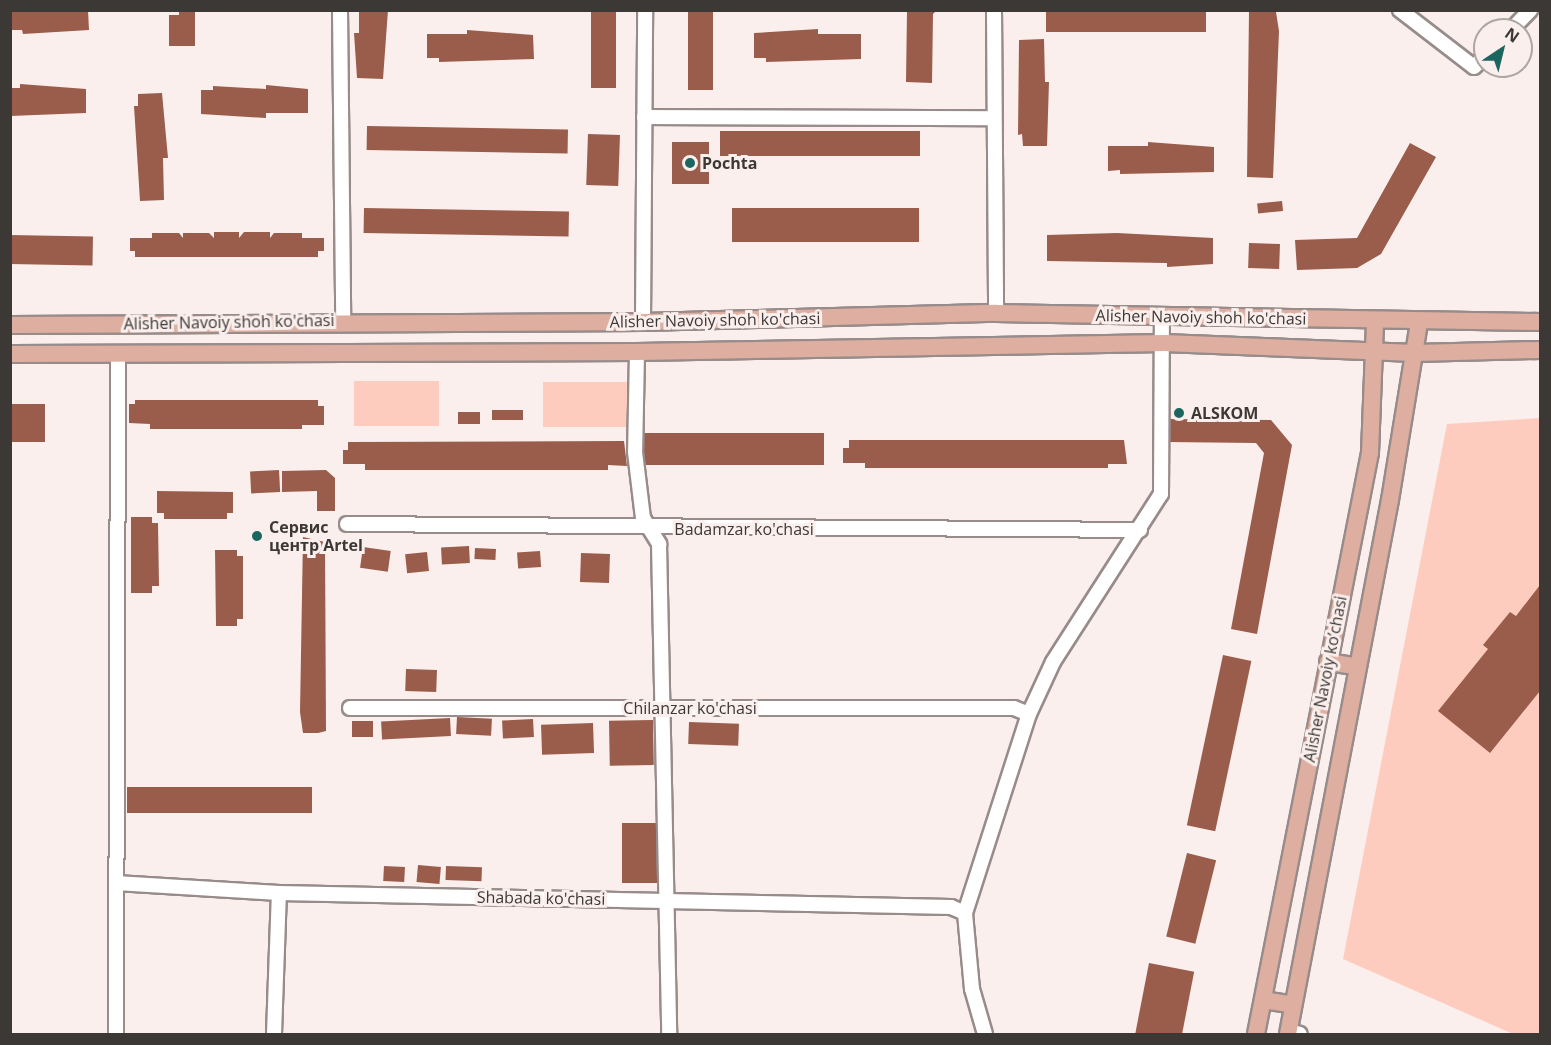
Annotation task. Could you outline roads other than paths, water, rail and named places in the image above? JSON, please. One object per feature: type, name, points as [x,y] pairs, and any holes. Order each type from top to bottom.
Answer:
[{"type":"main road","name":"Alisher Navoiy shoh ko'chasi","points":[[10,325],[344,321],[643,322],[996,313],[1162,315],[1376,322],[1540,322]]},
{"type":"main road","name":"Alisher Navoiy ko’chasi","points":[[1256,1035],[1370,453],[1376,322]]},
{"type":"main road","name":"Alisher Navoiy ko’chasi","points":[[1292,1033],[1293,1005],[1358,667],[1419,322]]},
{"type":"main road","name":"Alisher Navoiy shoh ko'chasi","points":[[10,354],[637,352],[1164,343],[1415,353],[1540,350]]},
{"type":"main road","points":[[1328,662],[1358,667]]},
{"type":"main road","points":[[1263,1000],[1293,1005]]},
{"type":"street","points":[[340,10],[344,321]]},
{"type":"street","points":[[643,322],[645,10]]},
{"type":"street","points":[[994,10],[996,313]]},
{"type":"street","points":[[1400,10],[1473,66]]},
{"type":"street","points":[[644,117],[993,118]]},
{"type":"street","points":[[985,1035],[972,990],[965,913],[1029,714],[1053,662],[1140,530],[1161,494],[1164,343],[1162,315]]},
{"type":"street","points":[[637,352],[635,452],[643,519],[658,544],[664,708],[669,1035]]},
{"type":"street","points":[[116,1035],[118,354]]},
{"type":"street","name":"Badamzar ko'chasi","points":[[347,524],[650,529],[1140,530]]},
{"type":"street","name":"Chilanzar ko'chasi","points":[[350,708],[1014,708],[1029,714]]},
{"type":"street","name":"Shabada ko'chasi","points":[[116,883],[279,893],[951,907],[965,913]]},
{"type":"street","points":[[274,1035],[279,893]]},
{"type":"place","name":"Pochta","points":[[690,163]]},
{"type":"place","name":"ALSKOM","points":[[1179,413]]},
{"type":"place","name":"Сервис центр Artel","points":[[257,536]]}]
